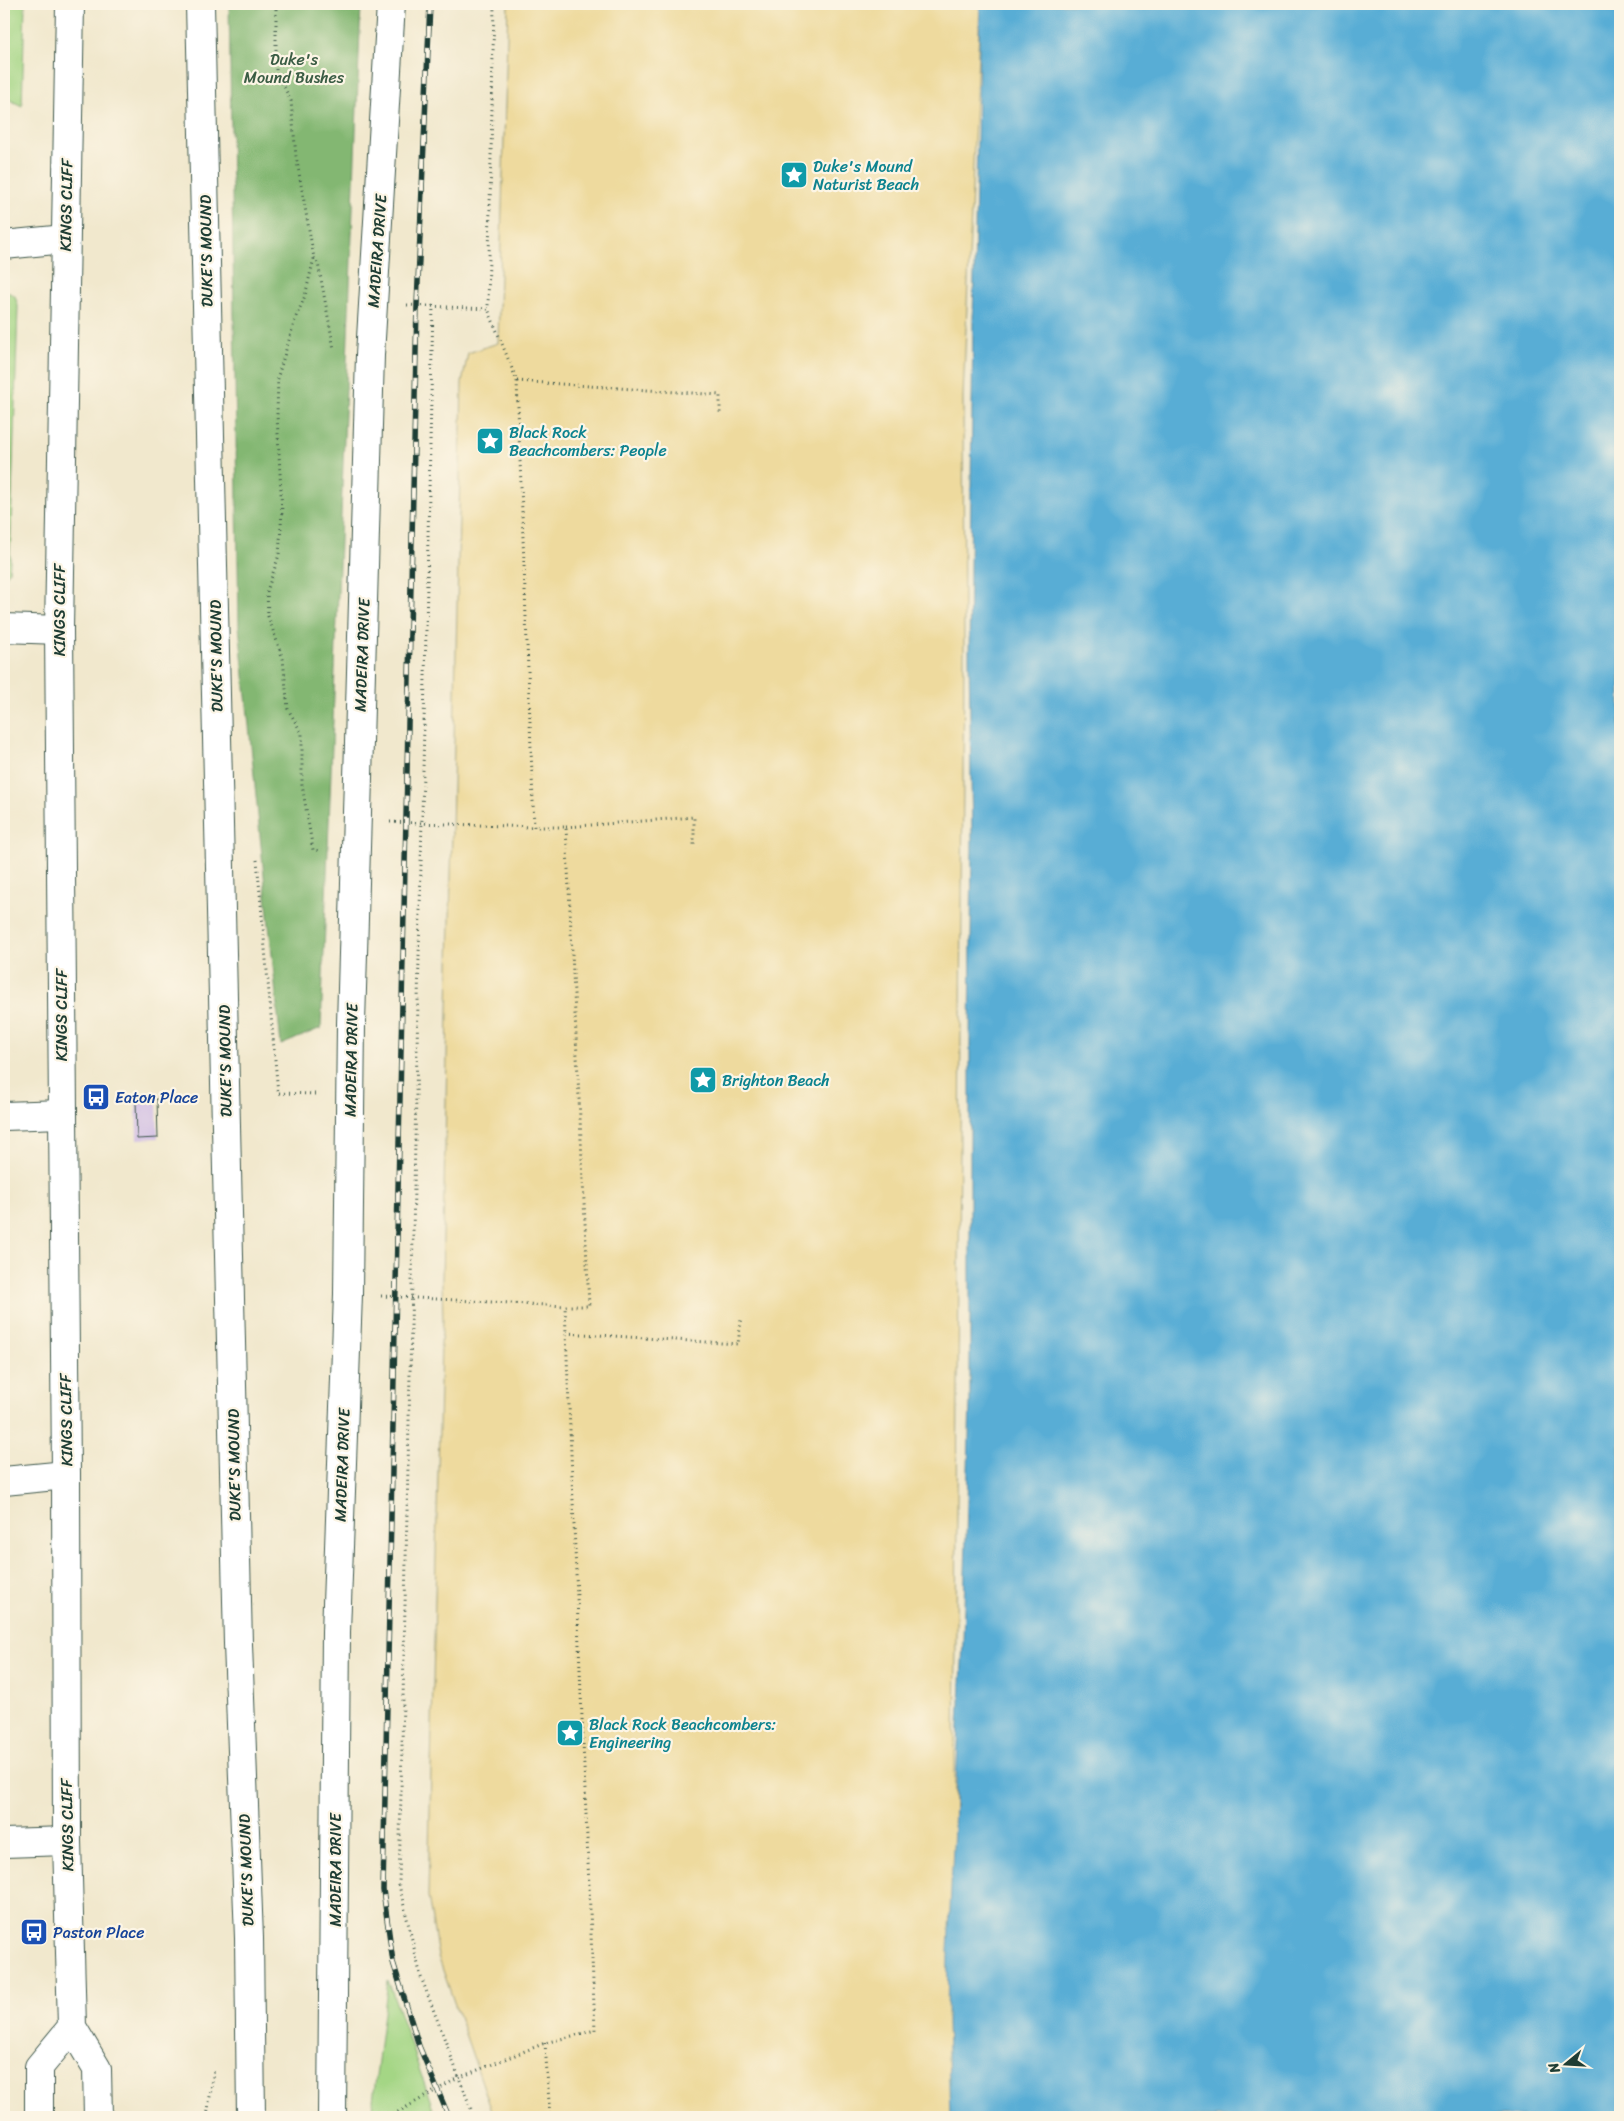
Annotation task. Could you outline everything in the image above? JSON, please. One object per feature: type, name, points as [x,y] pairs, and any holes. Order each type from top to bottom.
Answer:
[{"type":"street","name":"KINGS CLIFF","points":[[70,4],[59,630],[67,1841],[72,2027],[97,2069],[98,2117]]},
{"type":"street","name":"DUKE'S MOUND","points":[[200,4],[237,1605],[249,1938],[251,2117]]},
{"type":"street","name":"MADEIRA DRIVE","points":[[332,2117],[336,1632],[348,1294],[350,1042],[370,355],[391,4]]},
{"type":"street","points":[[4,245],[65,238]]},
{"type":"street","points":[[4,628],[59,630]]},
{"type":"street","points":[[4,1116],[62,1114]]},
{"type":"street","points":[[4,1480],[66,1475]]},
{"type":"street","points":[[4,1843],[67,1841]]},
{"type":"street","points":[[39,2117],[39,2067],[72,2027]]},
{"type":"path","points":[[276,4],[276,70],[291,101],[296,156],[314,258],[305,296],[296,316],[278,376],[277,415],[282,512],[279,555],[267,591],[268,616],[283,659],[288,709],[302,734],[302,785],[313,850]]},
{"type":"path","points":[[494,4],[488,309],[517,381],[534,827]]},
{"type":"path","points":[[314,258],[318,263],[334,351],[370,355]]},
{"type":"path","points":[[474,2117],[421,1977],[399,1885],[432,305],[488,309]]},
{"type":"path","points":[[517,381],[720,395],[720,416]]},
{"type":"path","points":[[357,821],[566,827],[694,818],[694,847]]},
{"type":"path","points":[[348,1294],[589,1306],[566,827]]},
{"type":"path","points":[[256,850],[278,1093]]},
{"type":"path","points":[[389,2117],[458,2078],[545,2043],[595,2030],[566,1306]]},
{"type":"path","points":[[566,1333],[738,1344],[741,1320]]},
{"type":"path","points":[[545,2043],[550,2117]]},
{"type":"green space","points":[[4,4],[25,4],[22,106],[4,97]]},
{"type":"green space","name":"Duke's Mound Bushes","points":[[229,4],[361,4],[321,1028],[281,1045],[239,626]]},
{"type":"green space","points":[[4,290],[15,296],[18,306],[10,562],[9,572],[4,578]]},
{"type":"green space","points":[[388,1980],[436,2117],[371,2117]]},
{"type":"sand","name":"Brighton Beach","points":[[508,4],[980,4],[963,397],[964,655],[952,2117],[494,2117],[438,1956],[428,1896],[443,1321],[442,1281],[462,383],[468,353],[498,343]]},
{"type":"water","points":[[980,4],[1620,4],[1620,2117],[950,2117],[947,2022],[948,1950],[963,1642],[970,1400],[972,838],[969,657],[973,321]]},
{"type":"building","points":[[157,1099],[158,1138],[137,1139],[136,1100]]},
{"type":"railway","points":[[430,4],[417,305],[383,1890],[393,1962],[419,2046],[449,2117]]},
{"type":"place","name":"Duke's Mound Naturist Beach","points":[[794,175]]},
{"type":"place","name":"Black Rock Beachcombers: People","points":[[490,441]]},
{"type":"place","name":"Brighton Beach","points":[[703,1080]]},
{"type":"place","name":"Eaton Place","points":[[96,1097]]},
{"type":"place","name":"Black Rock Beachcombers: Engineering","points":[[570,1733]]},
{"type":"place","name":"Paston Place","points":[[34,1932]]}]
